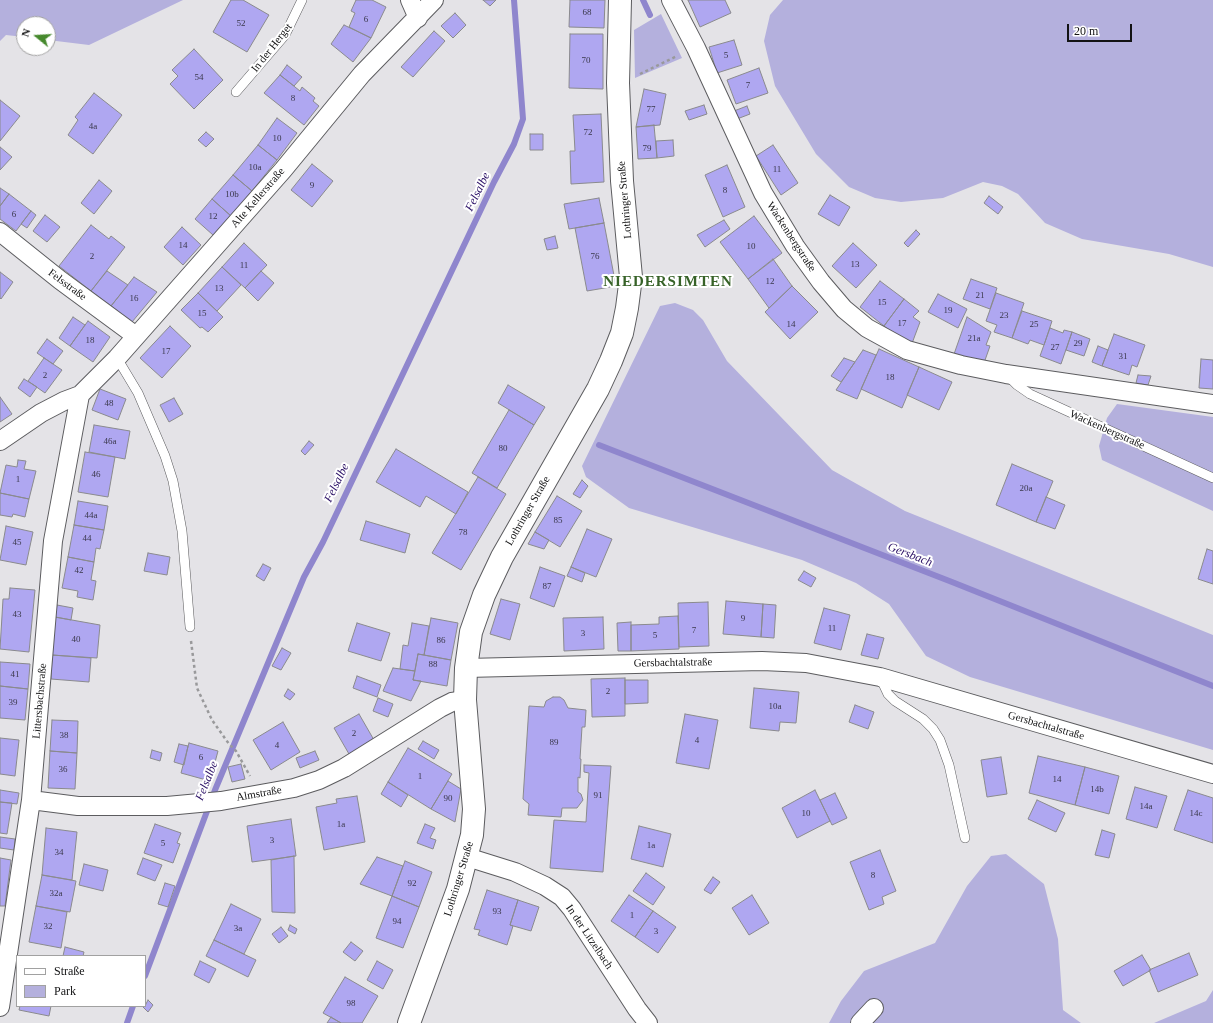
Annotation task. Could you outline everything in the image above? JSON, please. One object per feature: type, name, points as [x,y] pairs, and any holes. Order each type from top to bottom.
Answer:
[{"type":"main road","name":"Lothringer Straße","points":[[409,1023],[458,889],[472,835],[474,809],[465,700],[466,668],[471,632],[484,595],[502,557],[598,389],[622,333],[631,277],[622,181],[619,118],[618,83],[620,0]]},
{"type":"street","points":[[410,0],[418,18]]},
{"type":"street","name":"Alte Kellerstraße","points":[[80,395],[117,358],[283,170],[362,74],[434,0]]},
{"type":"street","name":"Wackenbergstraße","points":[[671,0],[696,48],[763,193],[795,246],[821,282],[844,309],[867,328],[907,350],[932,358],[1006,374],[1213,404]]},
{"type":"street","name":"Felsstraße","points":[[0,232],[60,280],[136,336]]},
{"type":"street","points":[[0,441],[41,413],[64,401],[80,395]]},
{"type":"street","name":"Littersbachstraße","points":[[0,1007],[31,800],[53,541],[80,395]]},
{"type":"street","name":"Gersbachtalstraße","points":[[466,668],[762,661],[806,663],[880,677],[1213,774]]},
{"type":"street","name":"Almstraße","points":[[31,800],[78,806],[113,807],[221,801],[294,788],[331,774],[376,749],[421,718],[452,702],[465,700]]},
{"type":"street","name":"In der Litzelbach","points":[[467,857],[521,875],[545,886],[562,897],[572,909],[637,1009],[648,1023]]},
{"type":"street","points":[[860,1023],[874,1008]]},
{"type":"lane","name":"In der Herget","points":[[236,92],[285,35],[302,0]]},
{"type":"lane","points":[[117,358],[138,393],[165,456],[173,481],[181,523],[190,626]]},
{"type":"lane","name":"Wackenbergstraße","points":[[1006,374],[1017,385],[1037,397],[1213,478]]},
{"type":"lane","points":[[880,677],[888,694],[894,701],[922,719],[933,729],[940,740],[949,766],[965,838]]},
{"type":"path","points":[[643,72],[696,48]]},
{"type":"path","points":[[190,626],[197,688],[212,720],[229,744],[236,751],[260,795]]},
{"type":"green space","points":[[0,0],[183,0],[89,45],[56,41],[56,16],[16,16],[16,36],[6,35],[0,41]]},
{"type":"green space","points":[[783,0],[1213,0],[1213,267],[1169,254],[1082,239],[1045,223],[1018,194],[1002,186],[983,182],[943,198],[901,202],[875,198],[849,187],[816,154],[775,86],[764,41],[770,15]]},
{"type":"green space","points":[[661,14],[682,58],[635,78],[634,30]]},
{"type":"green space","points":[[675,303],[693,310],[703,320],[727,361],[832,470],[905,511],[1213,635],[1213,750],[970,677],[926,656],[889,604],[856,583],[802,560],[629,508],[586,477],[582,466],[660,306]]},
{"type":"green space","points":[[1117,404],[1213,417],[1213,511],[1102,460],[1099,446],[1107,418]]},
{"type":"green space","points":[[1006,854],[1044,884],[1058,939],[1063,1010],[1081,1023],[829,1023],[841,1001],[864,971],[935,943],[967,886],[991,856]]},
{"type":"green space","points":[[1213,990],[1213,1023],[1154,1023],[1206,1001]]},
{"type":"building","points":[[231,0],[243,0],[269,15],[247,52],[213,32]]},
{"type":"building","points":[[356,0],[372,0],[386,7],[371,38],[349,27],[355,13],[351,11]]},
{"type":"building","points":[[483,0],[496,0],[490,6]]},
{"type":"building","points":[[570,0],[605,0],[604,28],[569,27]]},
{"type":"building","points":[[688,0],[725,0],[731,13],[700,27]]},
{"type":"building","points":[[455,13],[466,25],[453,38],[441,26]]},
{"type":"building","points":[[344,25],[371,38],[353,62],[331,44]]},
{"type":"building","points":[[434,31],[445,41],[413,77],[401,67]]},
{"type":"building","points":[[570,34],[603,34],[603,89],[569,88]]},
{"type":"building","points":[[734,40],[742,65],[717,73],[709,47]]},
{"type":"building","points":[[194,49],[223,80],[194,109],[170,84],[178,76],[172,70]]},
{"type":"building","points":[[287,65],[302,77],[294,86],[280,75]]},
{"type":"building","points":[[759,68],[768,93],[736,104],[727,80]]},
{"type":"building","points":[[280,75],[300,91],[302,87],[315,98],[313,101],[319,106],[304,125],[264,93]]},
{"type":"building","points":[[644,89],[666,94],[660,125],[636,127]]},
{"type":"building","points":[[94,93],[122,115],[93,154],[68,135],[78,120],[75,117]]},
{"type":"building","points":[[0,100],[20,116],[0,141]]},
{"type":"building","points":[[704,105],[707,114],[689,120],[685,111]]},
{"type":"building","points":[[747,106],[750,114],[737,119],[734,111]]},
{"type":"building","points":[[601,114],[604,182],[571,184],[570,151],[575,151],[573,115]]},
{"type":"building","points":[[277,118],[297,133],[277,160],[258,145]]},
{"type":"building","points":[[654,125],[657,158],[638,159],[636,127]]},
{"type":"building","points":[[206,132],[214,139],[206,147],[198,140]]},
{"type":"building","points":[[530,134],[543,134],[543,150],[530,150]]},
{"type":"building","points":[[673,140],[674,156],[657,158],[656,141]]},
{"type":"building","points":[[258,145],[277,160],[252,191],[233,175]]},
{"type":"building","points":[[773,145],[798,183],[781,195],[756,156]]},
{"type":"building","points":[[0,147],[12,157],[0,170]]},
{"type":"building","points":[[312,164],[333,181],[312,207],[291,190]]},
{"type":"building","points":[[727,165],[745,207],[723,217],[705,175]]},
{"type":"building","points":[[233,175],[252,191],[231,216],[212,199]]},
{"type":"building","points":[[99,180],[112,191],[94,214],[81,203]]},
{"type":"building","points":[[0,188],[9,194],[0,206]]},
{"type":"building","points":[[9,194],[31,211],[16,231],[0,219],[0,206]]},
{"type":"building","points":[[830,195],[850,207],[839,226],[818,214]]},
{"type":"building","points":[[989,196],[1003,207],[998,214],[984,203]]},
{"type":"building","points":[[599,198],[604,223],[569,229],[564,204]]},
{"type":"building","points":[[212,199],[231,216],[213,235],[195,219]]},
{"type":"building","points":[[31,211],[36,215],[27,228],[21,224]]},
{"type":"building","points":[[45,215],[60,227],[47,242],[33,231]]},
{"type":"building","points":[[754,216],[782,253],[748,279],[720,242]]},
{"type":"building","points":[[724,220],[730,229],[705,247],[697,235]]},
{"type":"building","points":[[604,223],[616,286],[587,291],[575,228]]},
{"type":"building","points":[[91,225],[109,239],[111,236],[125,247],[91,291],[59,266]]},
{"type":"building","points":[[182,227],[201,245],[183,265],[164,247]]},
{"type":"building","points":[[916,230],[920,234],[908,247],[904,243]]},
{"type":"building","points":[[555,236],[558,248],[547,250],[544,239]]},
{"type":"building","points":[[244,243],[267,265],[245,288],[222,267]]},
{"type":"building","points":[[853,243],[877,265],[856,288],[832,266]]},
{"type":"building","points":[[773,259],[792,286],[769,308],[748,279]]},
{"type":"building","points":[[222,267],[241,285],[217,311],[198,293]]},
{"type":"building","points":[[107,271],[128,285],[111,306],[91,291]]},
{"type":"building","points":[[261,271],[274,283],[258,301],[245,288]]},
{"type":"building","points":[[0,272],[13,282],[1,299],[0,298]]},
{"type":"building","points":[[134,277],[157,292],[132,322],[111,306]]},
{"type":"building","points":[[971,279],[997,288],[990,309],[963,299]]},
{"type":"building","points":[[880,281],[904,299],[884,326],[860,307]]},
{"type":"building","points":[[792,286],[818,312],[790,339],[765,312]]},
{"type":"building","points":[[198,293],[223,317],[208,332],[202,327],[200,328],[181,310]]},
{"type":"building","points":[[996,293],[1024,303],[1012,338],[994,332],[997,325],[986,321]]},
{"type":"building","points":[[938,294],[967,309],[958,328],[928,312]]},
{"type":"building","points":[[904,299],[919,311],[913,317],[920,322],[911,346],[884,326]]},
{"type":"building","points":[[1022,311],[1052,321],[1044,345],[1030,340],[1028,344],[1012,338]]},
{"type":"building","points":[[73,317],[85,325],[70,346],[59,338]]},
{"type":"building","points":[[967,317],[991,332],[986,345],[990,346],[984,363],[953,357]]},
{"type":"building","points":[[88,321],[110,337],[93,362],[70,346]]},
{"type":"building","points":[[170,326],[191,346],[162,378],[140,358]]},
{"type":"building","points":[[1050,328],[1063,333],[1064,330],[1072,332],[1061,364],[1040,356]]},
{"type":"building","points":[[1072,332],[1090,339],[1084,356],[1066,350]]},
{"type":"building","points":[[1114,334],[1145,345],[1137,367],[1132,365],[1129,375],[1102,366]]},
{"type":"building","points":[[47,339],[63,351],[53,364],[37,353]]},
{"type":"building","points":[[1098,346],[1108,350],[1102,366],[1092,362]]},
{"type":"building","points":[[879,349],[919,367],[902,408],[861,389]]},
{"type":"building","points":[[863,350],[876,355],[857,399],[836,390]]},
{"type":"building","points":[[44,358],[62,370],[45,393],[28,381]]},
{"type":"building","points":[[844,358],[855,362],[841,382],[831,376]]},
{"type":"building","points":[[1201,359],[1213,360],[1213,389],[1199,388]]},
{"type":"building","points":[[919,367],[952,382],[939,410],[907,395]]},
{"type":"building","points":[[1138,375],[1151,376],[1148,385],[1136,383]]},
{"type":"building","points":[[24,379],[37,387],[30,397],[18,388]]},
{"type":"building","points":[[508,385],[545,407],[534,425],[498,403]]},
{"type":"building","points":[[100,389],[126,399],[118,420],[92,410]]},
{"type":"building","points":[[0,397],[12,414],[0,422]]},
{"type":"building","points":[[174,398],[183,414],[169,422],[160,405]]},
{"type":"building","points":[[509,410],[534,425],[497,488],[472,473]]},
{"type":"building","points":[[94,425],[130,431],[125,459],[89,452]]},
{"type":"building","points":[[309,441],[314,445],[305,455],[301,451]]},
{"type":"building","points":[[396,449],[468,492],[456,514],[426,496],[420,507],[376,482]]},
{"type":"building","points":[[85,452],[115,457],[108,497],[78,492]]},
{"type":"building","points":[[18,460],[26,461],[24,469],[36,471],[29,499],[0,493],[6,465],[17,467]]},
{"type":"building","points":[[1012,464],[1053,481],[1036,522],[996,505]]},
{"type":"building","points":[[478,477],[506,494],[461,570],[432,553]]},
{"type":"building","points":[[582,480],[588,486],[580,498],[573,494]]},
{"type":"building","points":[[0,493],[29,499],[25,517],[13,514],[12,517],[0,515]]},
{"type":"building","points":[[557,496],[582,511],[560,547],[535,532]]},
{"type":"building","points":[[1046,497],[1065,505],[1055,529],[1036,522]]},
{"type":"building","points":[[78,501],[108,506],[104,530],[74,525]]},
{"type":"building","points":[[366,521],[410,534],[405,553],[360,540]]},
{"type":"building","points":[[74,525],[104,530],[100,549],[96,548],[94,562],[68,557]]},
{"type":"building","points":[[6,526],[33,532],[26,565],[0,560]]},
{"type":"building","points":[[587,529],[612,539],[596,577],[571,567]]},
{"type":"building","points":[[535,532],[549,540],[544,549],[528,544]]},
{"type":"building","points":[[1207,549],[1213,551],[1213,584],[1198,579]]},
{"type":"building","points":[[148,553],[170,557],[167,575],[144,571]]},
{"type":"building","points":[[68,557],[94,562],[91,580],[96,581],[93,600],[77,597],[78,591],[62,588]]},
{"type":"building","points":[[263,564],[271,568],[264,581],[256,576]]},
{"type":"building","points":[[540,567],[565,576],[554,607],[530,598]]},
{"type":"building","points":[[571,567],[585,573],[582,582],[567,576]]},
{"type":"building","points":[[804,571],[816,578],[811,587],[798,580]]},
{"type":"building","points":[[10,588],[35,590],[29,652],[0,649],[3,599],[9,599]]},
{"type":"building","points":[[501,599],[520,604],[510,640],[490,634]]},
{"type":"building","points":[[726,601],[763,604],[761,637],[723,634]]},
{"type":"building","points":[[708,602],[709,646],[679,647],[678,603]]},
{"type":"building","points":[[763,604],[776,605],[774,638],[761,637]]},
{"type":"building","points":[[57,605],[73,608],[71,620],[55,617]]},
{"type":"building","points":[[824,608],[850,615],[841,650],[814,643]]},
{"type":"building","points":[[678,616],[679,649],[631,651],[631,625],[659,624],[659,617]]},
{"type":"building","points":[[55,617],[100,625],[97,658],[52,655]]},
{"type":"building","points":[[603,617],[604,649],[564,651],[563,618]]},
{"type":"building","points":[[431,618],[458,623],[451,660],[424,655]]},
{"type":"building","points":[[631,622],[631,651],[618,651],[617,623]]},
{"type":"building","points":[[357,623],[390,633],[381,661],[348,651]]},
{"type":"building","points":[[412,623],[429,626],[424,655],[418,654],[415,671],[400,669],[403,645],[408,646]]},
{"type":"building","points":[[867,634],[884,638],[878,659],[861,655]]},
{"type":"building","points":[[282,648],[291,653],[281,670],[272,666]]},
{"type":"building","points":[[418,654],[451,660],[447,686],[413,680]]},
{"type":"building","points":[[52,655],[91,658],[89,682],[51,679]]},
{"type":"building","points":[[0,662],[30,664],[28,689],[0,686]]},
{"type":"building","points":[[393,668],[415,671],[413,680],[421,681],[411,701],[383,691]]},
{"type":"building","points":[[357,676],[381,685],[377,697],[353,688]]},
{"type":"building","points":[[625,678],[625,716],[592,717],[591,679]]},
{"type":"building","points":[[625,680],[648,680],[648,703],[625,704]]},
{"type":"building","points":[[0,686],[28,689],[25,720],[0,718]]},
{"type":"building","points":[[754,688],[799,692],[796,723],[780,722],[779,731],[750,728]]},
{"type":"building","points":[[288,689],[295,694],[290,700],[284,696]]},
{"type":"building","points":[[553,697],[560,697],[564,700],[568,708],[586,710],[585,727],[582,727],[580,778],[578,777],[578,792],[581,794],[583,800],[577,808],[562,808],[561,817],[528,815],[529,804],[523,799],[529,706],[544,707],[546,701]]},
{"type":"building","points":[[378,698],[393,704],[388,717],[373,711]]},
{"type":"building","points":[[855,705],[874,712],[868,729],[849,722]]},
{"type":"building","points":[[359,714],[374,740],[349,754],[334,728]]},
{"type":"building","points":[[685,714],[718,720],[709,769],[676,763]]},
{"type":"building","points":[[52,720],[78,721],[77,753],[50,751]]},
{"type":"building","points":[[283,722],[300,752],[271,770],[253,740]]},
{"type":"building","points":[[0,738],[19,740],[15,776],[0,774]]},
{"type":"building","points":[[423,741],[439,750],[434,759],[418,749]]},
{"type":"building","points":[[189,743],[218,751],[210,781],[181,773]]},
{"type":"building","points":[[179,744],[188,746],[184,765],[174,762]]},
{"type":"building","points":[[408,748],[452,774],[431,809],[388,782]]},
{"type":"building","points":[[152,750],[162,753],[160,761],[150,758]]},
{"type":"building","points":[[50,751],[77,753],[75,789],[48,788]]},
{"type":"building","points":[[315,751],[319,760],[300,768],[296,758]]},
{"type":"building","points":[[1038,756],[1085,767],[1075,805],[1029,793]]},
{"type":"building","points":[[1001,757],[1007,794],[987,797],[981,760]]},
{"type":"building","points":[[241,764],[245,779],[232,782],[228,767]]},
{"type":"building","points":[[584,765],[611,766],[603,872],[550,868],[554,820],[586,822],[589,773],[584,772]]},
{"type":"building","points":[[1085,767],[1119,776],[1109,814],[1075,805]]},
{"type":"building","points":[[448,781],[461,789],[455,822],[431,809]]},
{"type":"building","points":[[388,782],[408,795],[401,807],[381,794]]},
{"type":"building","points":[[1135,787],[1167,796],[1157,828],[1126,819]]},
{"type":"building","points":[[0,790],[19,793],[17,804],[0,802]]},
{"type":"building","points":[[815,790],[830,821],[797,838],[782,808]]},
{"type":"building","points":[[1188,790],[1213,798],[1213,843],[1174,830]]},
{"type":"building","points":[[835,793],[847,818],[832,825],[820,800]]},
{"type":"building","points":[[357,796],[365,842],[324,850],[316,807],[337,803],[336,799]]},
{"type":"building","points":[[1037,800],[1065,813],[1056,832],[1028,819]]},
{"type":"building","points":[[0,802],[12,803],[7,834],[0,833]]},
{"type":"building","points":[[291,819],[296,856],[252,862],[247,826]]},
{"type":"building","points":[[155,824],[181,833],[177,843],[180,844],[173,863],[144,853]]},
{"type":"building","points":[[425,824],[435,828],[430,838],[436,840],[433,849],[417,843]]},
{"type":"building","points":[[639,826],[671,834],[663,867],[631,859]]},
{"type":"building","points":[[46,828],[77,832],[72,880],[42,875]]},
{"type":"building","points":[[1102,830],[1115,834],[1109,858],[1095,855]]},
{"type":"building","points":[[0,837],[15,839],[14,850],[0,848]]},
{"type":"building","points":[[880,850],[896,891],[882,897],[884,904],[869,910],[850,862]]},
{"type":"building","points":[[294,856],[295,913],[272,912],[271,860]]},
{"type":"building","points":[[377,857],[403,866],[392,896],[360,884]]},
{"type":"building","points":[[0,858],[11,860],[5,906],[0,906]]},
{"type":"building","points":[[143,858],[162,865],[155,881],[137,874]]},
{"type":"building","points":[[405,861],[432,872],[419,907],[392,896]]},
{"type":"building","points":[[84,864],[108,870],[103,891],[79,885]]},
{"type":"building","points":[[646,873],[665,887],[653,905],[633,891]]},
{"type":"building","points":[[42,875],[76,881],[70,912],[36,906]]},
{"type":"building","points":[[713,877],[720,882],[711,894],[704,890]]},
{"type":"building","points":[[165,883],[175,886],[168,907],[158,904]]},
{"type":"building","points":[[487,890],[518,900],[510,925],[513,926],[507,945],[478,935],[480,930],[474,929]]},
{"type":"building","points":[[629,895],[653,911],[635,937],[611,921]]},
{"type":"building","points":[[752,895],[769,923],[749,935],[732,908]]},
{"type":"building","points":[[392,896],[419,907],[403,948],[376,938]]},
{"type":"building","points":[[518,900],[539,907],[531,931],[510,925]]},
{"type":"building","points":[[231,904],[261,919],[244,954],[214,940]]},
{"type":"building","points":[[36,906],[67,912],[61,948],[29,942]]},
{"type":"building","points":[[653,911],[676,927],[658,953],[635,937]]},
{"type":"building","points":[[290,925],[297,929],[295,934],[288,930]]},
{"type":"building","points":[[281,927],[288,936],[279,943],[272,934]]},
{"type":"building","points":[[214,940],[256,960],[248,977],[206,956]]},
{"type":"building","points":[[351,942],[363,951],[355,961],[343,952]]},
{"type":"building","points":[[65,947],[84,952],[83,955],[63,955]]},
{"type":"building","points":[[1189,953],[1198,975],[1158,992],[1149,970]]},
{"type":"building","points":[[1142,955],[1151,970],[1123,986],[1114,971]]},
{"type":"building","points":[[200,961],[216,969],[209,983],[194,975]]},
{"type":"building","points":[[377,961],[393,970],[383,989],[367,980]]},
{"type":"building","points":[[345,977],[378,996],[362,1023],[341,1023],[323,1013]]},
{"type":"building","points":[[148,1000],[153,1005],[148,1012],[143,1007],[146,1007]]},
{"type":"building","points":[[20,1007],[51,1007],[49,1016],[19,1010]]},
{"type":"building","points":[[331,1017],[341,1023],[327,1023]]},
{"type":"waterway","name":"Felsalbe","points":[[146,973],[215,790],[304,577],[323,542],[494,182],[514,144],[523,119],[514,0]]},
{"type":"waterway","points":[[643,0],[650,15]]},
{"type":"waterway","name":"Gersbach","points":[[599,445],[952,582],[1213,686]]},
{"type":"waterway","name":"Felsalbe","points":[[127,1023],[133,1007]]},
{"type":"district","name":"NIEDERSIMTEN","points":[[668,282]]}]
